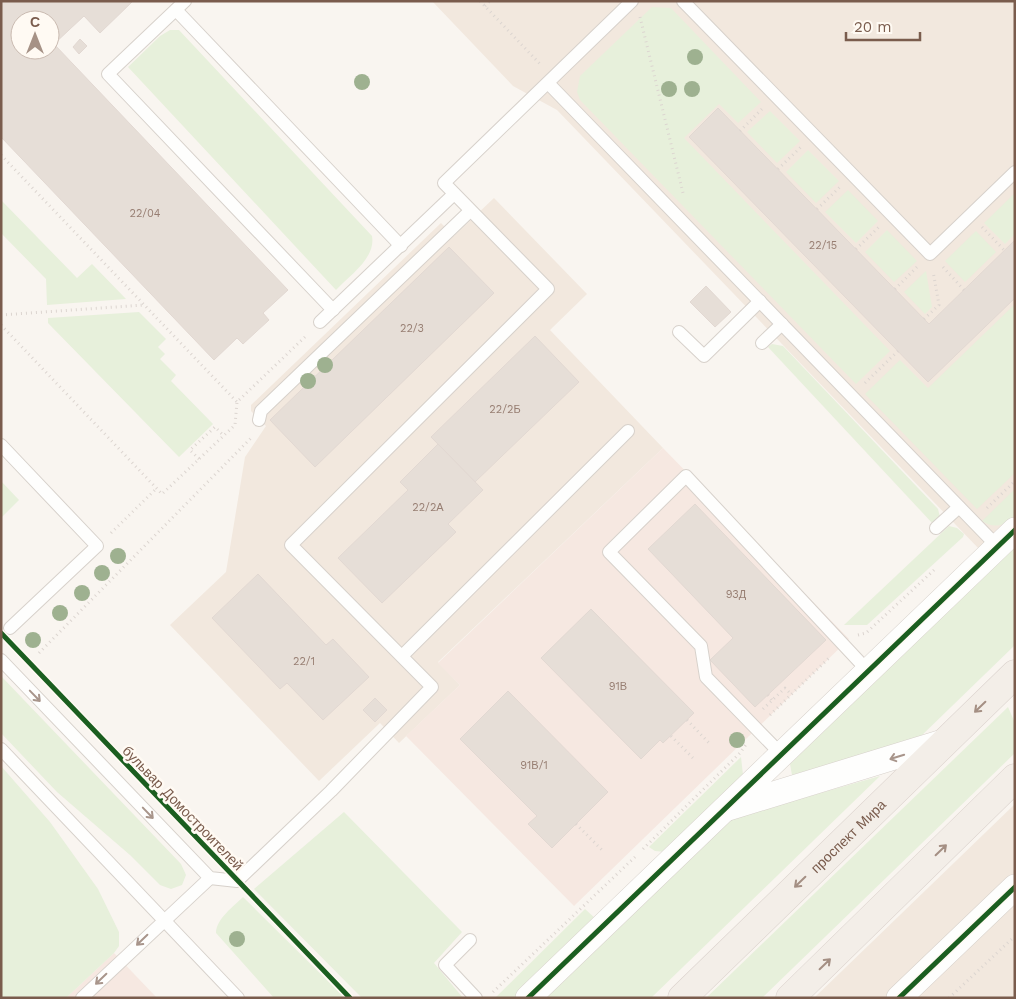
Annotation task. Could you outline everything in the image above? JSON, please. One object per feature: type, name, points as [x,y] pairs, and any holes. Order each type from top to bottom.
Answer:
[{"type":"main road","name":"проспект Мира","points":[[682,998],[1015,674]]},
{"type":"main road","points":[[790,998],[1015,778]]},
{"type":"street","points":[[528,998],[1006,538]]},
{"type":"street","points":[[722,810],[943,742]]},
{"type":"street","points":[[898,998],[1015,887]]},
{"type":"lane","points":[[683,1],[930,254],[1015,172]]},
{"type":"lane","points":[[333,310],[108,74],[181,6],[401,246]]},
{"type":"lane","points":[[1,660],[210,878],[237,881],[331,791],[432,686],[291,545],[548,289],[444,184],[551,80],[636,6]]},
{"type":"lane","points":[[551,80],[692,230],[959,507],[1006,538]]},
{"type":"lane","points":[[320,322],[454,194]]},
{"type":"lane","points":[[259,420],[260,411],[470,211]]},
{"type":"lane","points":[[679,332],[704,356],[760,301]]},
{"type":"lane","points":[[762,343],[782,324]]},
{"type":"lane","points":[[402,656],[628,431]]},
{"type":"lane","points":[[1,445],[97,546],[10,628]]},
{"type":"lane","points":[[781,754],[706,677],[702,646],[609,552],[686,476],[868,671]]},
{"type":"lane","points":[[936,528],[959,507]]},
{"type":"lane","points":[[1,749],[238,998]]},
{"type":"lane","points":[[82,998],[210,878]]},
{"type":"lane","points":[[470,940],[445,965],[476,998]]},
{"type":"path","points":[[480,1],[551,80]]},
{"type":"path","points":[[485,6],[490,1]]},
{"type":"path","points":[[636,6],[692,230]]},
{"type":"path","points":[[740,131],[775,96]]},
{"type":"path","points":[[778,169],[813,135]]},
{"type":"path","points":[[1,155],[237,402]]},
{"type":"path","points":[[817,210],[852,175]]},
{"type":"path","points":[[856,250],[892,215]]},
{"type":"path","points":[[970,215],[1004,250]]},
{"type":"path","points":[[895,289],[930,254]]},
{"type":"path","points":[[930,254],[964,290]]},
{"type":"path","points":[[924,319],[939,305],[930,254]]},
{"type":"path","points":[[1,315],[144,305]]},
{"type":"path","points":[[1,325],[162,494],[235,425],[237,402],[320,322]]},
{"type":"path","points":[[852,396],[898,351]]},
{"type":"path","points":[[39,653],[256,433],[259,420]]},
{"type":"path","points":[[199,460],[190,450],[215,426],[224,436]]},
{"type":"path","points":[[984,511],[1015,481]]},
{"type":"path","points":[[110,534],[157,488]]},
{"type":"path","points":[[487,998],[656,837],[740,752],[756,729],[791,694],[851,637],[866,633],[939,565]]},
{"type":"path","points":[[761,710],[785,688],[791,694]]},
{"type":"path","points":[[768,695],[772,700]]},
{"type":"path","points":[[687,720],[711,745]]},
{"type":"path","points":[[671,736],[695,760]]},
{"type":"path","points":[[576,824],[603,851]]},
{"type":"path","points":[[949,998],[1015,936]]},
{"type":"shaded area","points":[[432,1],[1015,1],[1015,516],[980,550],[557,110],[513,86]]},
{"type":"shaded area","points":[[494,198],[587,294],[550,330],[663,448],[438,662],[460,685],[399,743],[380,723],[319,781],[170,625],[226,572],[245,457],[266,426],[251,411],[251,405],[441,223],[454,236]]},
{"type":"shaded area","points":[[663,448],[849,639],[574,906],[406,736],[460,685],[438,663]]},
{"type":"shaded area","points":[[1015,804],[1015,998],[814,998]]},
{"type":"shaded area","points":[[114,953],[157,998],[66,998]]},
{"type":"green space","points":[[652,7],[671,8],[761,102],[738,123],[719,104],[684,138],[890,351],[856,384],[580,100],[577,92],[580,76]]},
{"type":"green space","points":[[170,30],[179,30],[372,236],[370,252],[366,259],[336,290],[128,67],[160,36]]},
{"type":"green space","points":[[770,111],[800,141],[777,163],[747,132]]},
{"type":"green space","points":[[808,150],[839,181],[816,203],[786,172]]},
{"type":"green space","points":[[848,190],[878,221],[856,243],[825,212]]},
{"type":"green space","points":[[1015,193],[1015,234],[1005,244],[984,223]]},
{"type":"green space","points":[[1,200],[77,278],[92,264],[126,299],[47,305],[46,279],[1,233]]},
{"type":"green space","points":[[887,230],[917,261],[894,282],[865,252]]},
{"type":"green space","points":[[976,231],[996,252],[965,282],[945,261]]},
{"type":"green space","points":[[926,271],[932,307],[925,314],[904,292]]},
{"type":"green space","points":[[1015,304],[1015,473],[977,509],[865,394],[900,360],[928,388]]},
{"type":"green space","points":[[139,312],[166,339],[158,347],[165,354],[160,359],[176,375],[171,381],[213,424],[179,457],[48,323],[48,318]]},
{"type":"green space","points":[[772,344],[783,346],[938,509],[940,517],[934,525],[768,347]]},
{"type":"green space","points":[[1,481],[19,500],[1,518]]},
{"type":"green space","points":[[1015,489],[1015,516],[1007,522],[995,526],[982,521]]},
{"type":"green space","points":[[949,526],[957,528],[964,534],[963,537],[867,625],[844,625]]},
{"type":"green space","points":[[1015,546],[1015,645],[919,738],[792,775],[790,764]]},
{"type":"green space","points":[[1,676],[181,864],[186,875],[182,885],[171,889],[160,885],[130,855],[57,792],[1,733]]},
{"type":"green space","points":[[1008,707],[1015,723],[1015,753],[762,998],[706,998]]},
{"type":"green space","points":[[741,757],[743,775],[666,852],[655,851],[649,847]]},
{"type":"green space","points":[[1,766],[50,822],[98,889],[119,932],[119,946],[114,953],[66,998],[1,998]]},
{"type":"green space","points":[[880,776],[651,998],[546,998],[730,819]]},
{"type":"green space","points":[[344,812],[462,932],[434,963],[463,998],[362,998],[254,889]]},
{"type":"green space","points":[[243,897],[345,998],[274,998],[216,933],[222,918]]},
{"type":"green space","points":[[585,909],[596,919],[515,998],[495,998]]},
{"type":"building","points":[[1,1],[133,1],[100,33],[84,16],[60,38],[60,10],[10,10],[10,60],[60,60],[60,50],[288,290],[263,313],[269,320],[243,344],[237,338],[214,360],[1,137]]},
{"type":"building","points":[[80,39],[87,46],[79,54],[73,47]]},
{"type":"building","points":[[718,108],[929,324],[1015,240],[1015,298],[928,382],[689,137]]},
{"type":"building","points":[[449,247],[494,293],[315,467],[270,420]]},
{"type":"building","points":[[706,286],[731,312],[715,327],[690,302]]},
{"type":"building","points":[[535,336],[579,382],[475,482],[431,437]]},
{"type":"building","points":[[438,444],[483,490],[448,524],[456,532],[382,603],[338,558],[408,490],[400,482]]},
{"type":"building","points":[[695,504],[826,640],[755,707],[710,660],[733,638],[648,549]]},
{"type":"building","points":[[258,574],[326,645],[333,639],[369,677],[323,720],[287,683],[280,689],[212,618]]},
{"type":"building","points":[[591,609],[694,713],[663,743],[660,740],[641,759],[541,658]]},
{"type":"building","points":[[508,691],[608,792],[552,848],[528,824],[537,816],[460,739]]},
{"type":"building","points":[[375,698],[387,710],[375,722],[363,710]]},
{"type":"cycle path","points":[[528,998],[1015,530]]},
{"type":"cycle path","name":"бульвар Домостроителей","points":[[1,633],[350,998]]},
{"type":"cycle path","points":[[899,998],[1015,887]]}]
